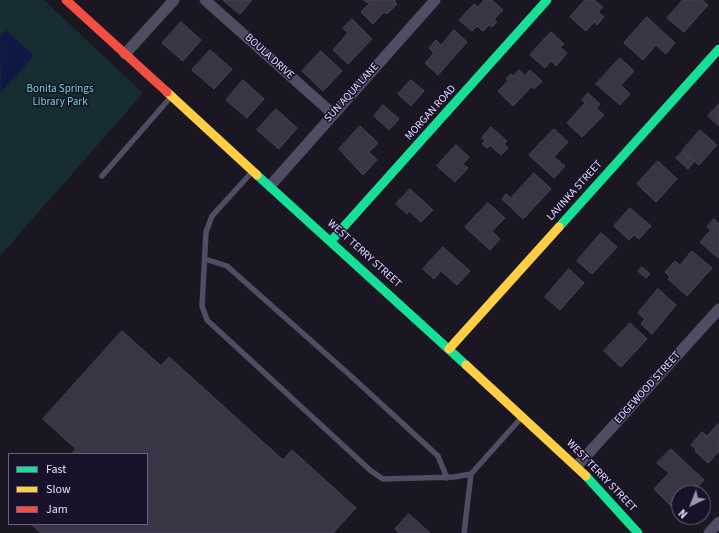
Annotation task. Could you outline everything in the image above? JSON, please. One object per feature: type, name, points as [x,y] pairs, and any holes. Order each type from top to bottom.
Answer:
[{"type":"street","name":"WEST TERRY STREET","points":[[66,0],[577,466],[638,533]]},
{"type":"street","points":[[125,54],[174,0]]},
{"type":"street","name":"BOULA DRIVE","points":[[205,0],[333,114]]},
{"type":"street","name":"SUN AQUA LANE","points":[[270,186],[435,0]]},
{"type":"street","name":"MORGAN ROAD","points":[[331,241],[547,0]]},
{"type":"street","name":"LAVINKA STREET","points":[[449,349],[719,49]]},
{"type":"street","name":"EDGEWOOD STREET","points":[[577,466],[719,309]]},
{"type":"street","points":[[709,533],[719,522]]},
{"type":"lane","points":[[102,176],[172,96]]},
{"type":"lane","points":[[253,171],[212,216],[206,232],[202,306],[207,320],[371,471],[383,479],[447,478],[471,474]]},
{"type":"lane","points":[[205,259],[227,266],[352,376],[438,456],[447,478]]},
{"type":"lane","points":[[464,533],[471,474],[523,416]]},
{"type":"green space","name":"Bonita Springs Library Park","points":[[0,0],[44,0],[143,93],[0,256]]},
{"type":"water","points":[[6,30],[34,56],[1,92],[0,37]]},
{"type":"building","points":[[223,0],[252,0],[240,14]]},
{"type":"building","points":[[364,0],[396,0],[394,1],[397,4],[387,14],[384,12],[373,24],[361,12],[369,4]]},
{"type":"building","points":[[484,0],[492,0],[503,10],[494,19],[497,22],[492,27],[489,25],[483,31],[477,26],[472,31],[459,20],[474,4],[478,7]]},
{"type":"building","points":[[585,0],[594,0],[603,7],[598,12],[604,17],[597,25],[594,22],[586,31],[570,17]]},
{"type":"building","points":[[683,0],[702,0],[708,5],[684,32],[667,18]]},
{"type":"building","points":[[647,17],[675,43],[666,54],[656,45],[643,60],[624,43]]},
{"type":"building","points":[[352,19],[372,39],[348,64],[333,50],[348,33],[343,28]]},
{"type":"building","points":[[181,22],[201,40],[183,61],[162,43]]},
{"type":"building","points":[[454,30],[467,42],[438,75],[425,63],[434,53],[429,48],[436,40],[441,45]]},
{"type":"building","points":[[551,32],[564,44],[560,47],[567,53],[556,66],[551,61],[545,68],[530,55]]},
{"type":"building","points":[[210,50],[232,69],[214,89],[192,70]]},
{"type":"building","points":[[321,51],[342,71],[323,91],[302,71]]},
{"type":"building","points":[[620,58],[634,71],[621,85],[630,94],[620,105],[596,84]]},
{"type":"building","points":[[519,70],[525,76],[530,70],[542,81],[534,89],[532,86],[513,106],[498,91],[508,81],[506,79],[511,74],[513,76]]},
{"type":"building","points":[[243,80],[264,99],[247,118],[226,100]]},
{"type":"building","points":[[411,80],[424,91],[411,106],[398,94]]},
{"type":"building","points":[[588,93],[600,104],[596,108],[604,115],[582,137],[567,123],[585,103],[582,100]]},
{"type":"building","points":[[719,104],[719,126],[708,116]]},
{"type":"building","points":[[383,105],[399,119],[389,130],[374,116]]},
{"type":"building","points":[[276,109],[297,128],[279,149],[257,130]]},
{"type":"building","points":[[360,126],[378,143],[369,152],[377,160],[363,175],[339,149]]},
{"type":"building","points":[[491,127],[507,141],[504,144],[508,148],[501,155],[490,145],[487,148],[482,144],[485,140],[482,138]]},
{"type":"building","points":[[554,129],[568,142],[554,157],[565,166],[554,178],[529,155]]},
{"type":"building","points":[[700,130],[717,145],[699,165],[682,151]]},
{"type":"building","points":[[456,145],[469,157],[463,164],[468,168],[455,182],[437,166]]},
{"type":"building","points":[[682,152],[694,162],[688,169],[676,158]]},
{"type":"building","points":[[658,161],[677,179],[656,202],[637,184]]},
{"type":"building","points":[[534,173],[551,189],[523,219],[502,199],[506,194],[513,200],[514,199],[512,197]]},
{"type":"building","points":[[410,189],[433,210],[421,222],[409,211],[407,214],[396,204]]},
{"type":"building","points":[[488,203],[505,218],[492,231],[500,239],[490,250],[465,227]]},
{"type":"building","points":[[630,208],[651,226],[639,239],[634,235],[629,240],[614,226]]},
{"type":"building","points":[[714,219],[719,224],[718,258],[700,242],[711,230],[707,227]]},
{"type":"building","points":[[601,233],[617,247],[592,274],[577,261]]},
{"type":"building","points":[[443,247],[470,271],[457,285],[441,271],[434,279],[423,269]]},
{"type":"building","points":[[692,251],[712,268],[687,296],[668,279],[670,277],[665,272],[675,261],[680,265]]},
{"type":"building","points":[[642,267],[650,274],[646,278],[638,271]]},
{"type":"building","points":[[569,269],[584,283],[560,310],[545,297]]},
{"type":"building","points":[[658,289],[676,305],[652,334],[641,324],[645,319],[638,313]]},
{"type":"building","points":[[630,323],[647,339],[621,367],[604,351]]},
{"type":"building","points":[[122,331],[161,366],[169,357],[283,460],[292,450],[356,508],[333,533],[41,533],[32,525],[148,525],[148,453],[72,453],[76,449],[43,419]]},
{"type":"building","points":[[718,424],[719,451],[708,463],[695,451],[696,449],[691,445],[702,432],[707,436]]},
{"type":"building","points":[[671,449],[704,480],[699,485],[671,485],[671,506],[654,489],[669,473],[657,463]]},
{"type":"building","points":[[409,514],[430,533],[399,533],[395,529]]},
{"type":"traffic: fast","points":[[331,241],[547,0]]},
{"type":"traffic: fast","points":[[559,227],[719,49]]},
{"type":"traffic: fast","points":[[257,175],[466,365]]},
{"type":"traffic: fast","points":[[586,476],[638,533]]},
{"type":"traffic: slow","points":[[167,92],[257,175]]},
{"type":"traffic: slow","points":[[449,349],[559,227]]},
{"type":"traffic: slow","points":[[466,365],[586,476]]},
{"type":"traffic: jam","points":[[66,0],[167,92]]}]
